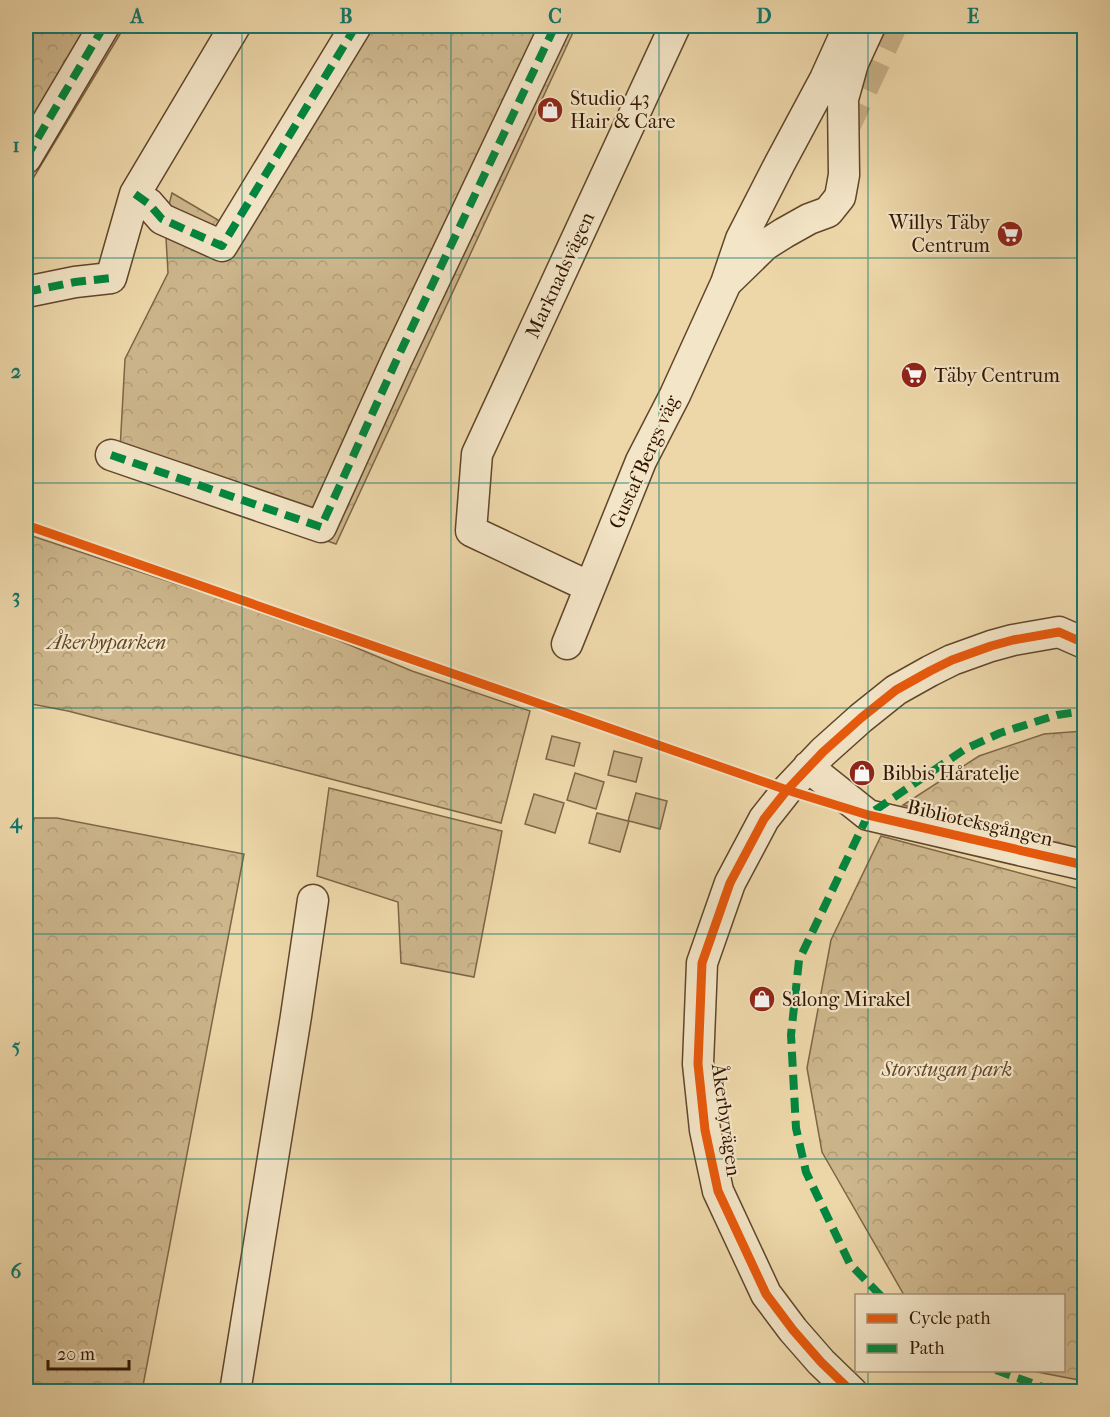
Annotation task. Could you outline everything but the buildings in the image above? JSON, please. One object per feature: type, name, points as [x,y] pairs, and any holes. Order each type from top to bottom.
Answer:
[{"type":"street","points":[[26,158],[104,26]]},
{"type":"street","points":[[26,292],[75,282],[111,278],[135,195],[235,26]]},
{"type":"street","points":[[135,195],[149,204],[162,219],[222,246],[356,26]]},
{"type":"street","points":[[111,455],[321,527],[397,359],[555,26]]},
{"type":"street","name":"Marknadsvägen","points":[[591,587],[471,531],[477,454],[675,26]]},
{"type":"street","name":"Gustaf Bergs väg","points":[[567,644],[641,461],[675,394],[726,283],[741,239],[825,79],[849,26]]},
{"type":"street","name":"Gustaf Bergs väg","points":[[726,283],[765,245],[809,219],[828,212],[840,197],[844,176],[843,99],[853,63],[870,26]]},
{"type":"street","name":"Gustaf Bergs väg","points":[[780,163],[776,191],[782,203],[792,215],[809,219]]},
{"type":"street","points":[[808,767],[861,718],[896,690],[952,660],[1002,643],[1059,632],[1084,643]]},
{"type":"street","name":"Biblioteksgången","points":[[808,767],[868,815],[1084,865]]},
{"type":"street","name":"Åkerbyvägen","points":[[808,767],[764,819],[730,883],[702,963],[698,1064],[705,1130],[718,1191],[766,1294],[821,1362],[852,1392]]},
{"type":"street","points":[[235,1392],[313,900]]},
{"type":"green space","points":[[26,26],[125,26],[26,190]]},
{"type":"green space","points":[[342,26],[576,26],[336,544],[119,468],[125,359],[168,273],[165,220],[172,193],[223,223]]},
{"type":"green space","name":"Åkerbyparken","points":[[26,534],[333,638],[412,671],[530,711],[501,823],[68,711],[26,703]]},
{"type":"green space","points":[[1084,731],[1084,854],[903,805],[979,756],[1044,734]]},
{"type":"green space","points":[[552,736],[580,743],[574,766],[546,759]]},
{"type":"green space","points":[[614,751],[642,758],[636,782],[608,775]]},
{"type":"green space","points":[[575,773],[604,782],[596,809],[567,800]]},
{"type":"green space","points":[[329,788],[502,831],[474,977],[401,963],[398,902],[317,876]]},
{"type":"green space","points":[[636,793],[667,801],[660,829],[629,821],[620,852],[589,843],[597,813],[628,821]]},
{"type":"green space","points":[[534,794],[564,803],[555,833],[525,824]]},
{"type":"green space","points":[[34,818],[57,818],[244,854],[142,1391],[26,1391],[26,862]]},
{"type":"green space","name":"Storstugan park","points":[[881,836],[1084,890],[1084,1381],[1037,1372],[1065,1372],[1065,1294],[903,1294],[822,1152],[807,1068],[831,940]]},
{"type":"tunnel","points":[[844,129],[892,26]]},
{"type":"marked path","points":[[26,158],[104,26]]},
{"type":"marked path","points":[[135,194],[149,204],[162,219],[222,246],[356,26]]},
{"type":"marked path","points":[[111,455],[321,527],[397,359],[555,26]]},
{"type":"marked path","points":[[26,292],[75,282],[111,278]]},
{"type":"marked path","points":[[879,1294],[850,1264],[806,1172],[796,1128],[791,1035],[799,960],[868,815],[965,749],[1000,733],[1057,715],[1084,711]]},
{"type":"marked path","points":[[1001,1372],[1056,1392]]},
{"type":"cycle path","points":[[26,525],[787,790],[868,815],[1084,865]]},
{"type":"cycle path","points":[[852,1392],[821,1362],[766,1294],[718,1191],[705,1130],[698,1064],[702,963],[730,883],[764,819],[787,790],[823,752],[861,718],[896,690],[930,671],[952,660],[991,646],[1059,632],[1084,643]]},
{"type":"place","name":"Studio 43 Hair & Care","points":[[550,110]]},
{"type":"place","name":"Willys Täby Centrum","points":[[1010,234]]},
{"type":"place","name":"Täby Centrum","points":[[914,375]]},
{"type":"place","name":"Bibbis Håratelje","points":[[862,773]]},
{"type":"place","name":"Salong Mirakel","points":[[762,999]]}]
